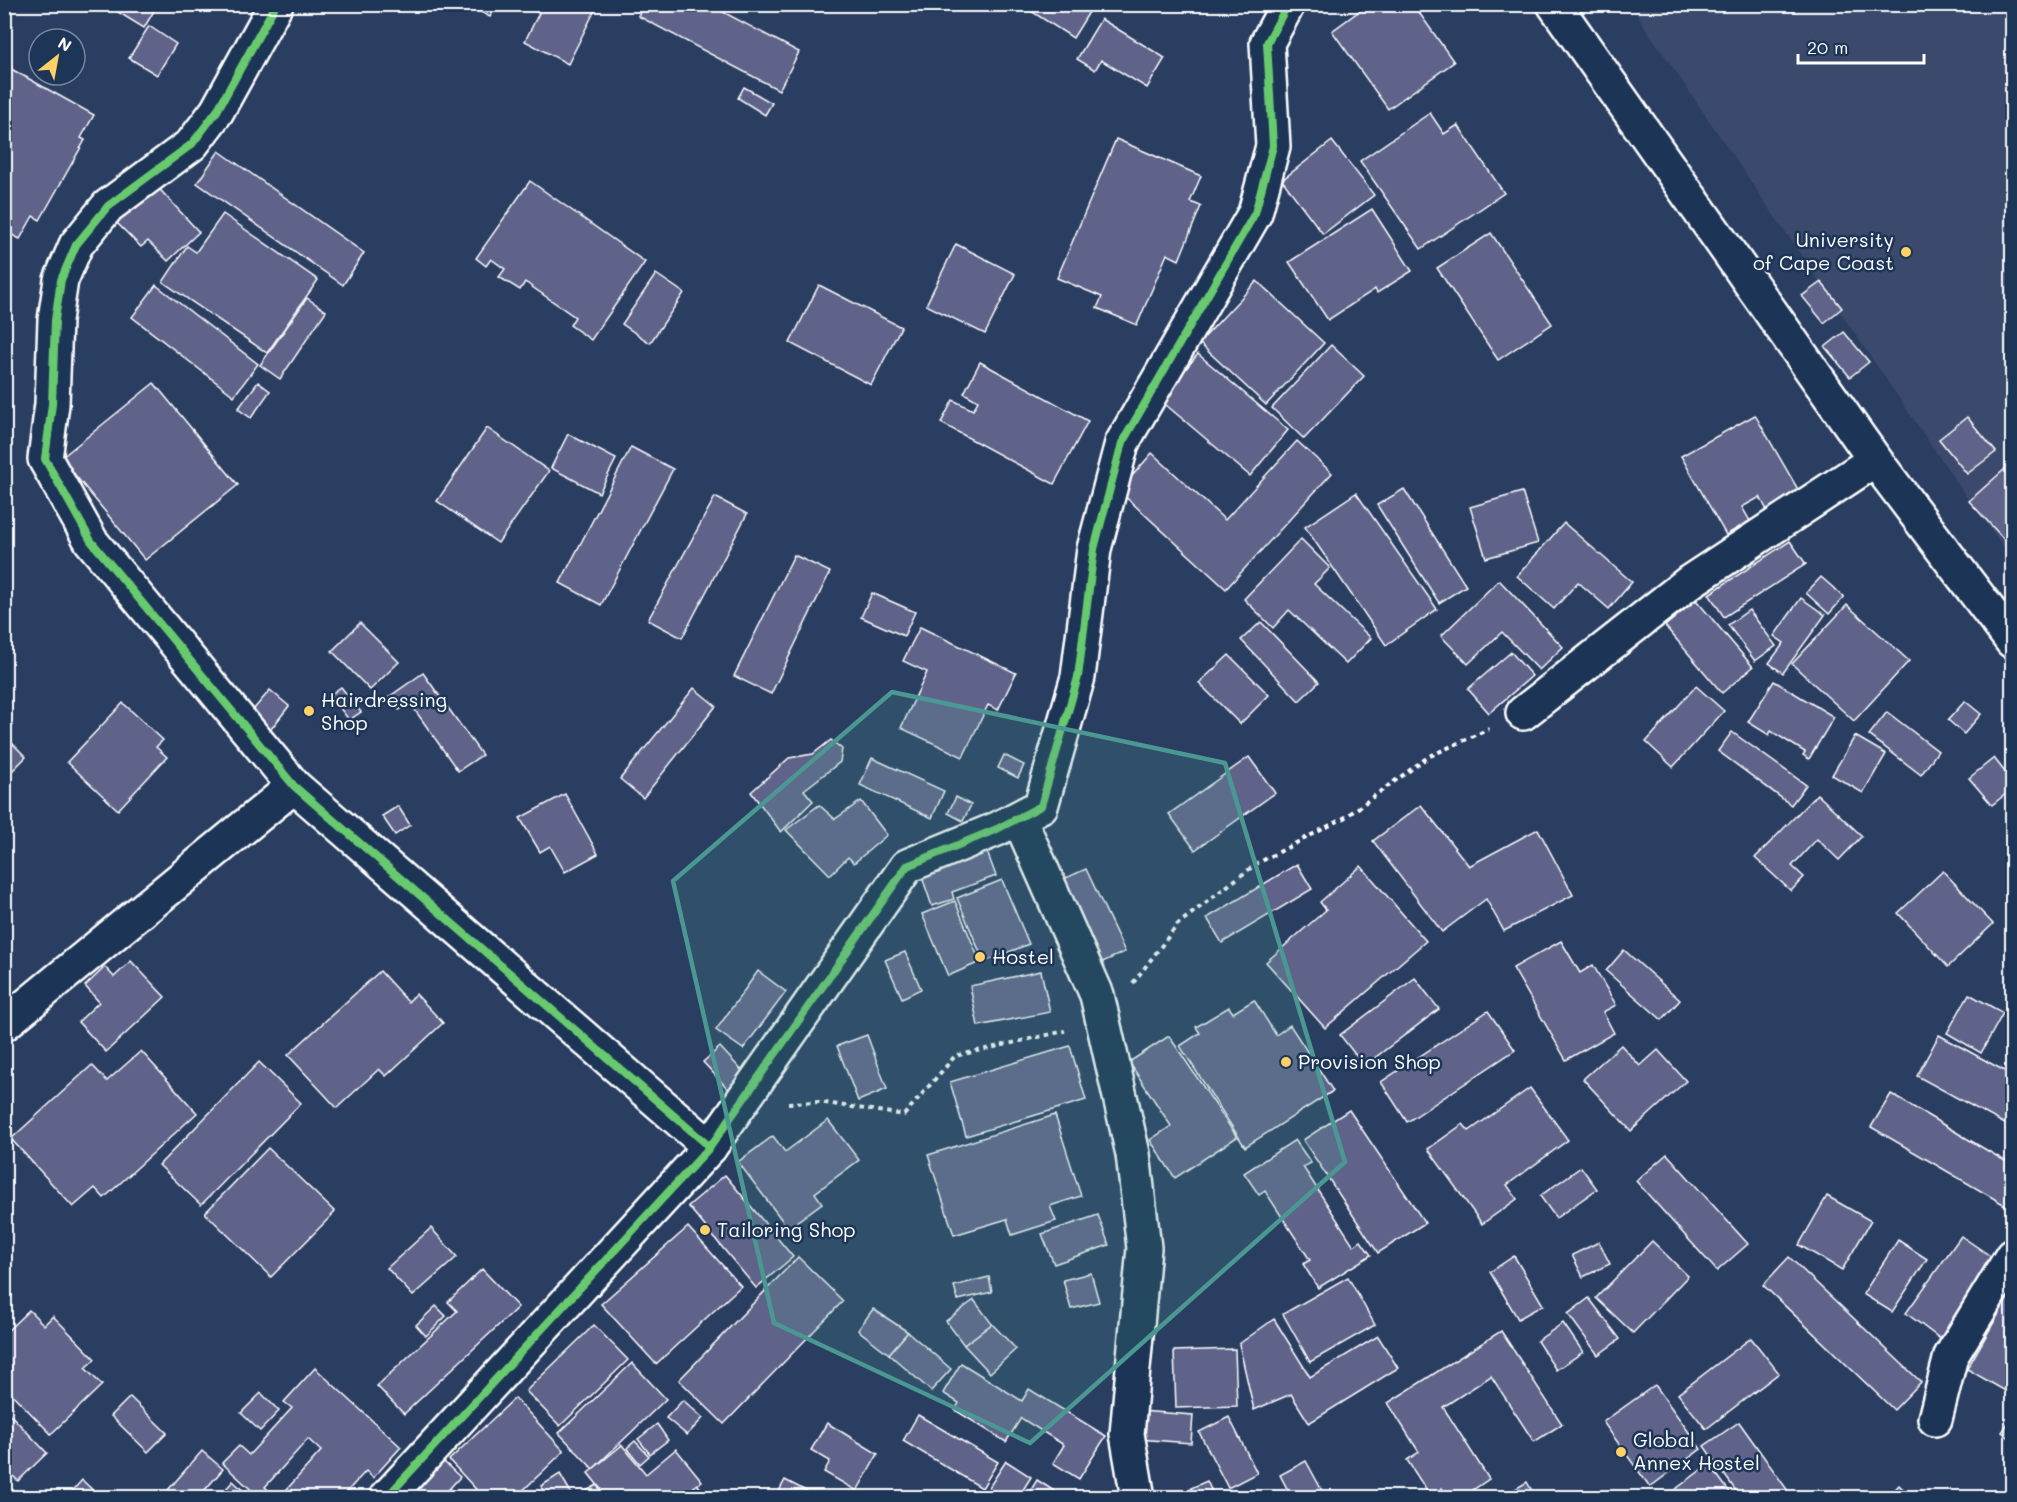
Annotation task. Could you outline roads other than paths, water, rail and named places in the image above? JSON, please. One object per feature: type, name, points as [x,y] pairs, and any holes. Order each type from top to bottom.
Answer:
[{"type":"street","points":[[386,1497],[710,1148],[907,866],[1019,818],[1041,806],[1078,677],[1094,549],[1122,443],[1255,213],[1274,146],[1267,43],[1288,4]]},
{"type":"street","points":[[1554,4],[1875,460],[2013,641]]},
{"type":"street","points":[[277,5],[217,111],[192,144],[108,206],[76,245],[61,280],[55,320],[52,404],[45,459],[91,541],[294,786],[710,1148]]},
{"type":"street","points":[[1523,712],[1691,581],[1875,460]]},
{"type":"street","points":[[4,1024],[294,786]]},
{"type":"street","points":[[1019,818],[1096,995],[1133,1154],[1144,1248],[1127,1434],[1138,1497]]},
{"type":"street","points":[[1935,1419],[1951,1356],[2013,1256]]},
{"type":"place","name":"University of Cape Coast","points":[[1906,252]]},
{"type":"place","name":"Hairdressing Shop","points":[[309,711]]},
{"type":"place","name":"Hostel","points":[[980,957]]},
{"type":"place","name":"Provision Shop","points":[[1286,1062]]},
{"type":"place","name":"Tailoring Shop","points":[[705,1230]]},
{"type":"place","name":"Global Annex Hostel","points":[[1621,1452]]}]
